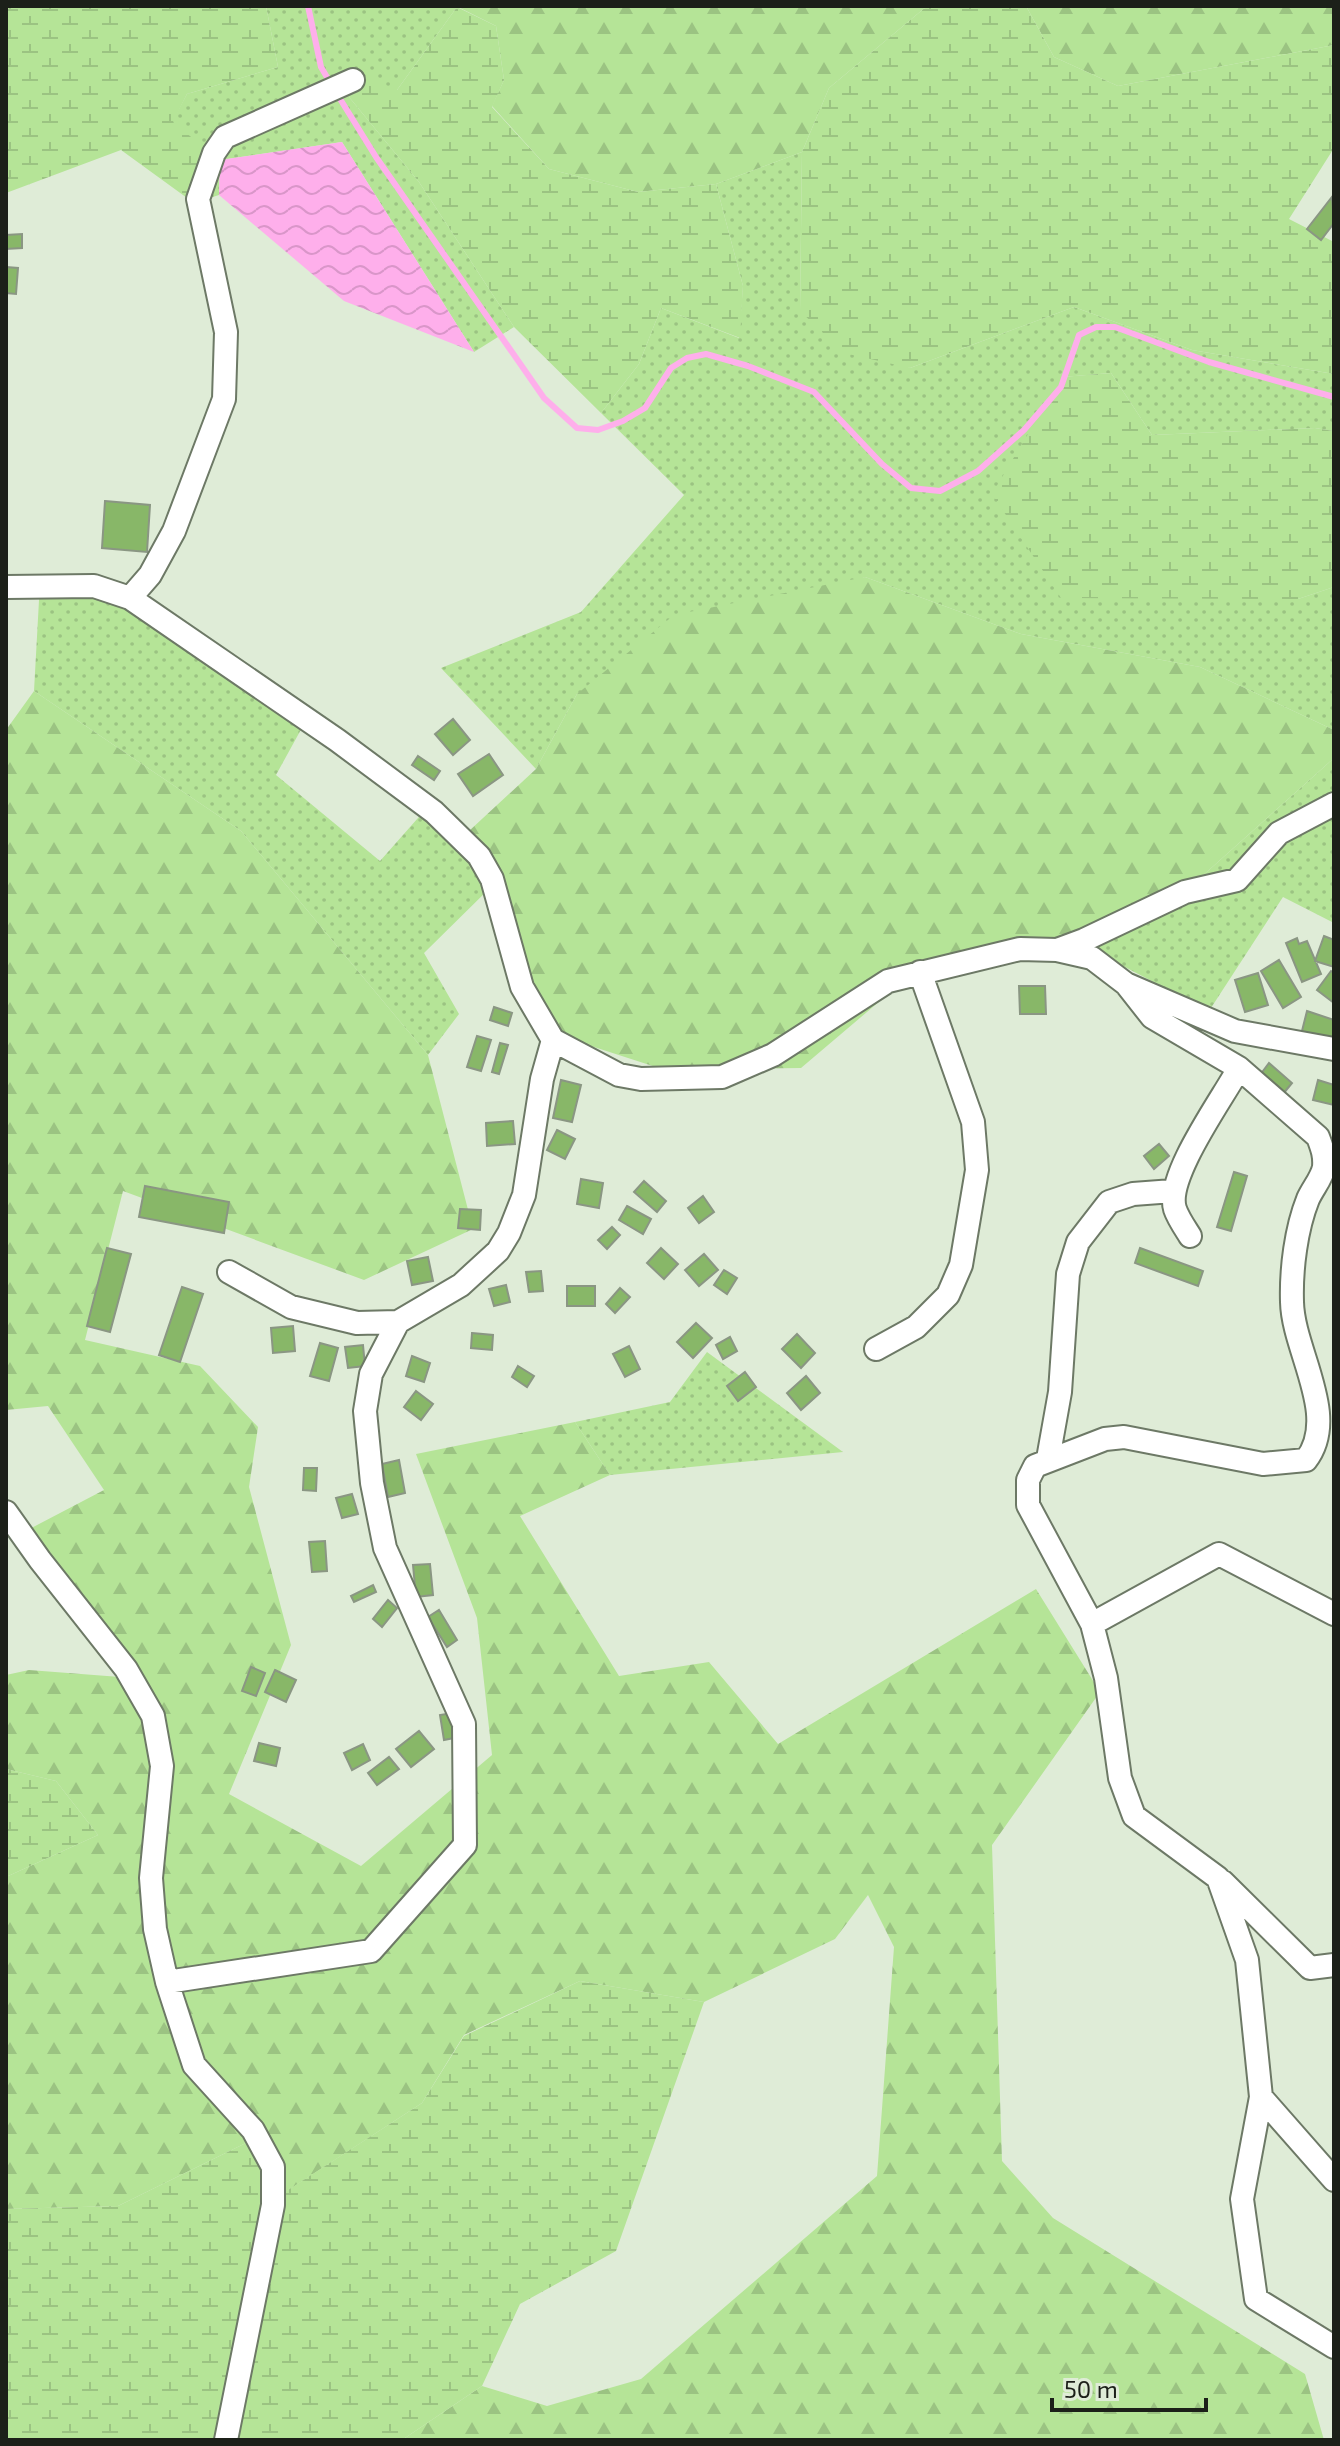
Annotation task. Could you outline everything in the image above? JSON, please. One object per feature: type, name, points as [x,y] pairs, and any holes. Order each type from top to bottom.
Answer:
[{"type":"street","points":[[130,598],[150,575],[174,531],[224,399],[226,332],[198,199],[214,153],[225,137],[353,80]]},
{"type":"street","points":[[6,587],[94,586],[130,598],[350,749],[434,812],[479,856],[492,879],[522,987],[553,1040],[619,1075],[641,1079],[722,1077],[773,1055],[888,981],[1020,949],[1057,950],[1092,958],[1126,984],[1235,1031],[1334,1049]]},
{"type":"street","points":[[1057,950],[1185,892],[1237,880],[1279,833],[1334,804]]},
{"type":"street","points":[[876,1349],[916,1327],[948,1295],[961,1265],[977,1170],[973,1122],[920,972]]},
{"type":"street","points":[[1126,984],[1152,1017],[1239,1068],[1318,1137],[1329,1154],[1307,1200],[1296,1249],[1292,1302],[1296,1334],[1318,1405],[1318,1432],[1314,1450],[1306,1460],[1263,1464],[1124,1437],[1105,1439],[1035,1466],[1028,1480],[1028,1505],[1092,1624],[1106,1678],[1120,1778],[1134,1816],[1218,1878],[1310,1968],[1334,1965]]},
{"type":"street","points":[[229,1272],[291,1307],[357,1323],[398,1322],[461,1285],[498,1251],[524,1195],[542,1079],[553,1040]]},
{"type":"street","points":[[1190,1236],[1175,1208],[1173,1191],[1191,1149],[1239,1068]]},
{"type":"street","points":[[1048,1459],[1060,1392],[1068,1274],[1078,1242],[1109,1202],[1133,1194],[1173,1191]]},
{"type":"street","points":[[167,1982],[371,1951],[465,1845],[464,1724],[385,1548],[372,1483],[365,1411],[371,1374],[398,1322]]},
{"type":"street","points":[[6,1512],[126,1669],[153,1716],[162,1766],[151,1878],[155,1929],[167,1982],[194,2065],[253,2130],[273,2167],[273,2205],[226,2440]]},
{"type":"street","points":[[1092,1624],[1219,1554],[1334,1614]]},
{"type":"street","points":[[1218,1878],[1247,1960],[1261,2097],[1242,2199],[1256,2299],[1334,2347]]},
{"type":"street","points":[[1261,2097],[1334,2180]]},
{"type":"green space","points":[[6,6],[266,6],[278,67],[187,94],[173,122],[202,146],[194,203],[121,150],[6,193]]},
{"type":"green space","points":[[266,6],[457,7],[397,90],[349,97],[419,182],[514,327],[474,352],[342,142],[220,160],[219,195],[194,203],[172,122],[187,94],[278,67]]},
{"type":"green space","points":[[456,6],[927,6],[829,88],[802,152],[716,184],[638,192],[549,169],[492,106],[504,80],[496,26]]},
{"type":"green space","points":[[927,6],[1026,6],[1054,57],[1118,86],[1334,45],[1334,148],[1289,219],[1334,242],[1334,374],[1192,350],[1074,307],[910,368],[844,353],[800,311],[802,152],[829,88]]},
{"type":"green space","points":[[1026,6],[1334,6],[1334,45],[1118,86],[1054,57]]},
{"type":"green space","points":[[457,7],[496,26],[504,80],[492,107],[549,169],[638,192],[716,184],[743,286],[740,338],[661,308],[639,364],[601,413],[514,327],[419,182],[349,97],[362,75],[397,90]]},
{"type":"green space","points":[[802,152],[800,310],[910,368],[1074,307],[1192,350],[1334,374],[1334,431],[1315,428],[1152,435],[1111,373],[1063,377],[1298,599],[1334,587],[1334,730],[1200,667],[1021,634],[865,577],[577,694],[536,769],[441,668],[581,612],[684,495],[601,413],[639,364],[661,308],[739,338],[743,286],[716,184]]},
{"type":"green space","points":[[1111,373],[1152,435],[1315,428],[1334,431],[1334,587],[1298,599],[1061,598],[992,494],[1062,377]]},
{"type":"green space","points":[[865,577],[1021,634],[1200,667],[1334,730],[1334,758],[1180,896],[1081,944],[920,967],[801,1068],[665,1070],[554,1034],[469,831],[536,769],[577,694],[674,615]]},
{"type":"green space","points":[[40,582],[91,584],[309,715],[276,775],[380,861],[433,801],[469,831],[493,885],[424,953],[459,1014],[428,1055],[241,831],[34,691]]},
{"type":"green space","points":[[34,691],[241,831],[428,1055],[473,1229],[364,1280],[123,1191],[85,1340],[200,1366],[258,1427],[249,1487],[291,1645],[229,1794],[361,1866],[492,1755],[477,1618],[416,1454],[575,1422],[610,1475],[520,1516],[619,1676],[709,1662],[778,1744],[1036,1589],[1100,1692],[992,1845],[1002,2161],[1053,2218],[1305,2374],[1324,2440],[402,2440],[482,2386],[547,2406],[641,2379],[877,2176],[894,1947],[868,1895],[835,1939],[704,2002],[580,1981],[464,2035],[422,2103],[284,2193],[262,2135],[118,2206],[6,2209],[6,1877],[98,1835],[56,1781],[6,1769],[6,1675],[29,1670],[133,1678],[18,1535],[104,1490],[48,1406],[6,1410],[6,730]]},
{"type":"green space","points":[[1334,758],[1334,923],[1283,897],[1209,1011],[1081,944],[1180,896]]},
{"type":"green space","points":[[707,1352],[843,1452],[610,1475],[575,1422],[670,1402]]},
{"type":"green space","points":[[6,1769],[56,1781],[98,1835],[6,1877]]},
{"type":"green space","points":[[580,1981],[704,2002],[616,2251],[520,2304],[482,2386],[402,2440],[6,2440],[6,2209],[118,2206],[262,2135],[285,2192],[422,2103],[464,2036]]},
{"type":"water","points":[[342,142],[474,352],[344,301],[219,195],[220,160]]},
{"type":"building","points":[[1332,197],[1334,223],[1321,240],[1307,229]]},
{"type":"building","points":[[22,234],[22,248],[6,249],[6,235]]},
{"type":"building","points":[[6,267],[18,268],[16,294],[6,293]]},
{"type":"building","points":[[105,501],[150,505],[147,552],[102,548]]},
{"type":"building","points":[[453,719],[470,740],[453,755],[435,734]]},
{"type":"building","points":[[489,754],[503,775],[473,796],[458,774]]},
{"type":"building","points":[[418,756],[440,771],[434,780],[412,765]]},
{"type":"building","points":[[1324,936],[1334,940],[1334,967],[1315,961]]},
{"type":"building","points":[[1297,938],[1299,944],[1307,941],[1321,974],[1302,982],[1286,943]]},
{"type":"building","points":[[1279,960],[1301,997],[1283,1008],[1261,971]]},
{"type":"building","points":[[1331,971],[1334,973],[1334,1003],[1317,990]]},
{"type":"building","points":[[1258,973],[1268,1005],[1245,1012],[1235,980]]},
{"type":"building","points":[[1019,986],[1045,986],[1046,1014],[1020,1014]]},
{"type":"building","points":[[494,1007],[512,1013],[508,1026],[490,1020]]},
{"type":"building","points":[[1307,1011],[1334,1020],[1334,1040],[1301,1035]]},
{"type":"building","points":[[477,1036],[491,1040],[481,1071],[467,1067]]},
{"type":"building","points":[[500,1043],[508,1045],[499,1074],[492,1072]]},
{"type":"building","points":[[1269,1063],[1292,1083],[1283,1094],[1260,1075]]},
{"type":"building","points":[[561,1080],[581,1085],[572,1122],[553,1118]]},
{"type":"building","points":[[1318,1080],[1334,1085],[1334,1105],[1313,1100]]},
{"type":"building","points":[[513,1121],[515,1144],[487,1146],[486,1123]]},
{"type":"building","points":[[557,1130],[575,1139],[565,1159],[547,1150]]},
{"type":"building","points":[[1159,1144],[1169,1156],[1154,1169],[1144,1156]]},
{"type":"building","points":[[1234,1172],[1247,1176],[1231,1231],[1217,1227]]},
{"type":"building","points":[[581,1179],[603,1183],[599,1208],[577,1204]]},
{"type":"building","points":[[644,1181],[666,1201],[657,1212],[634,1192]]},
{"type":"building","points":[[145,1186],[229,1202],[224,1233],[139,1217]]},
{"type":"building","points":[[703,1196],[714,1212],[699,1223],[688,1208]]},
{"type":"building","points":[[627,1206],[651,1219],[643,1234],[619,1220]]},
{"type":"building","points":[[460,1209],[481,1210],[480,1230],[458,1228]]},
{"type":"building","points":[[612,1227],[620,1235],[607,1249],[598,1240]]},
{"type":"building","points":[[107,1248],[131,1254],[110,1332],[87,1326]]},
{"type":"building","points":[[661,1248],[678,1264],[664,1279],[647,1263]]},
{"type":"building","points":[[1140,1248],[1203,1271],[1198,1286],[1135,1263]]},
{"type":"building","points":[[704,1254],[718,1270],[699,1286],[685,1270]]},
{"type":"building","points":[[428,1257],[433,1281],[412,1285],[407,1261]]},
{"type":"building","points":[[724,1270],[737,1278],[727,1294],[714,1285]]},
{"type":"building","points":[[541,1271],[543,1291],[529,1292],[526,1272]]},
{"type":"building","points":[[506,1285],[510,1302],[494,1306],[489,1289]]},
{"type":"building","points":[[567,1286],[595,1286],[595,1306],[567,1306]]},
{"type":"building","points":[[182,1287],[203,1294],[180,1362],[159,1355]]},
{"type":"building","points":[[620,1288],[630,1297],[615,1313],[606,1304]]},
{"type":"building","points":[[696,1323],[712,1338],[693,1358],[677,1342]]},
{"type":"building","points":[[293,1326],[295,1351],[273,1353],[271,1328]]},
{"type":"building","points":[[472,1333],[493,1335],[492,1350],[471,1348]]},
{"type":"building","points":[[797,1334],[815,1353],[801,1368],[782,1349]]},
{"type":"building","points":[[730,1337],[737,1351],[723,1359],[716,1345]]},
{"type":"building","points":[[320,1343],[338,1348],[329,1381],[310,1376]]},
{"type":"building","points":[[363,1345],[365,1366],[348,1368],[345,1347]]},
{"type":"building","points":[[629,1346],[640,1369],[625,1377],[613,1354]]},
{"type":"building","points":[[412,1356],[430,1363],[424,1382],[406,1376]]},
{"type":"building","points":[[518,1366],[534,1376],[527,1387],[512,1377]]},
{"type":"building","points":[[745,1372],[756,1387],[738,1401],[727,1386]]},
{"type":"building","points":[[806,1376],[820,1393],[801,1410],[787,1393]]},
{"type":"building","points":[[416,1391],[433,1404],[421,1420],[404,1407]]},
{"type":"building","points":[[399,1460],[405,1493],[388,1497],[382,1464]]},
{"type":"building","points":[[304,1468],[317,1468],[316,1491],[303,1490]]},
{"type":"building","points":[[352,1494],[358,1514],[342,1518],[336,1498]]},
{"type":"building","points":[[325,1541],[327,1571],[312,1572],[309,1542]]},
{"type":"building","points":[[430,1564],[433,1595],[416,1597],[413,1565]]},
{"type":"building","points":[[373,1585],[376,1592],[354,1602],[351,1596]]},
{"type":"building","points":[[388,1600],[397,1608],[382,1627],[373,1619]]},
{"type":"building","points":[[439,1610],[457,1640],[447,1647],[428,1617]]},
{"type":"building","points":[[251,1667],[265,1673],[256,1696],[242,1691]]},
{"type":"building","points":[[275,1670],[296,1680],[286,1702],[265,1692]]},
{"type":"building","points":[[459,1712],[464,1736],[444,1740],[440,1715]]},
{"type":"building","points":[[419,1731],[434,1749],[411,1767],[396,1749]]},
{"type":"building","points":[[259,1743],[280,1748],[276,1766],[254,1761]]},
{"type":"building","points":[[363,1744],[370,1760],[352,1770],[344,1753]]},
{"type":"building","points":[[389,1757],[399,1769],[377,1785],[368,1773]]},
{"type":"waterway","points":[[308,6],[321,67],[331,84]]},
{"type":"waterway","points":[[337,94],[376,157],[544,398],[577,428],[598,430],[623,421],[645,408],[671,368],[687,358],[706,354],[748,366],[814,392],[882,464],[911,488],[940,491],[978,471],[1024,430],[1061,387],[1079,335],[1096,327],[1115,327],[1209,362],[1334,397]]}]
